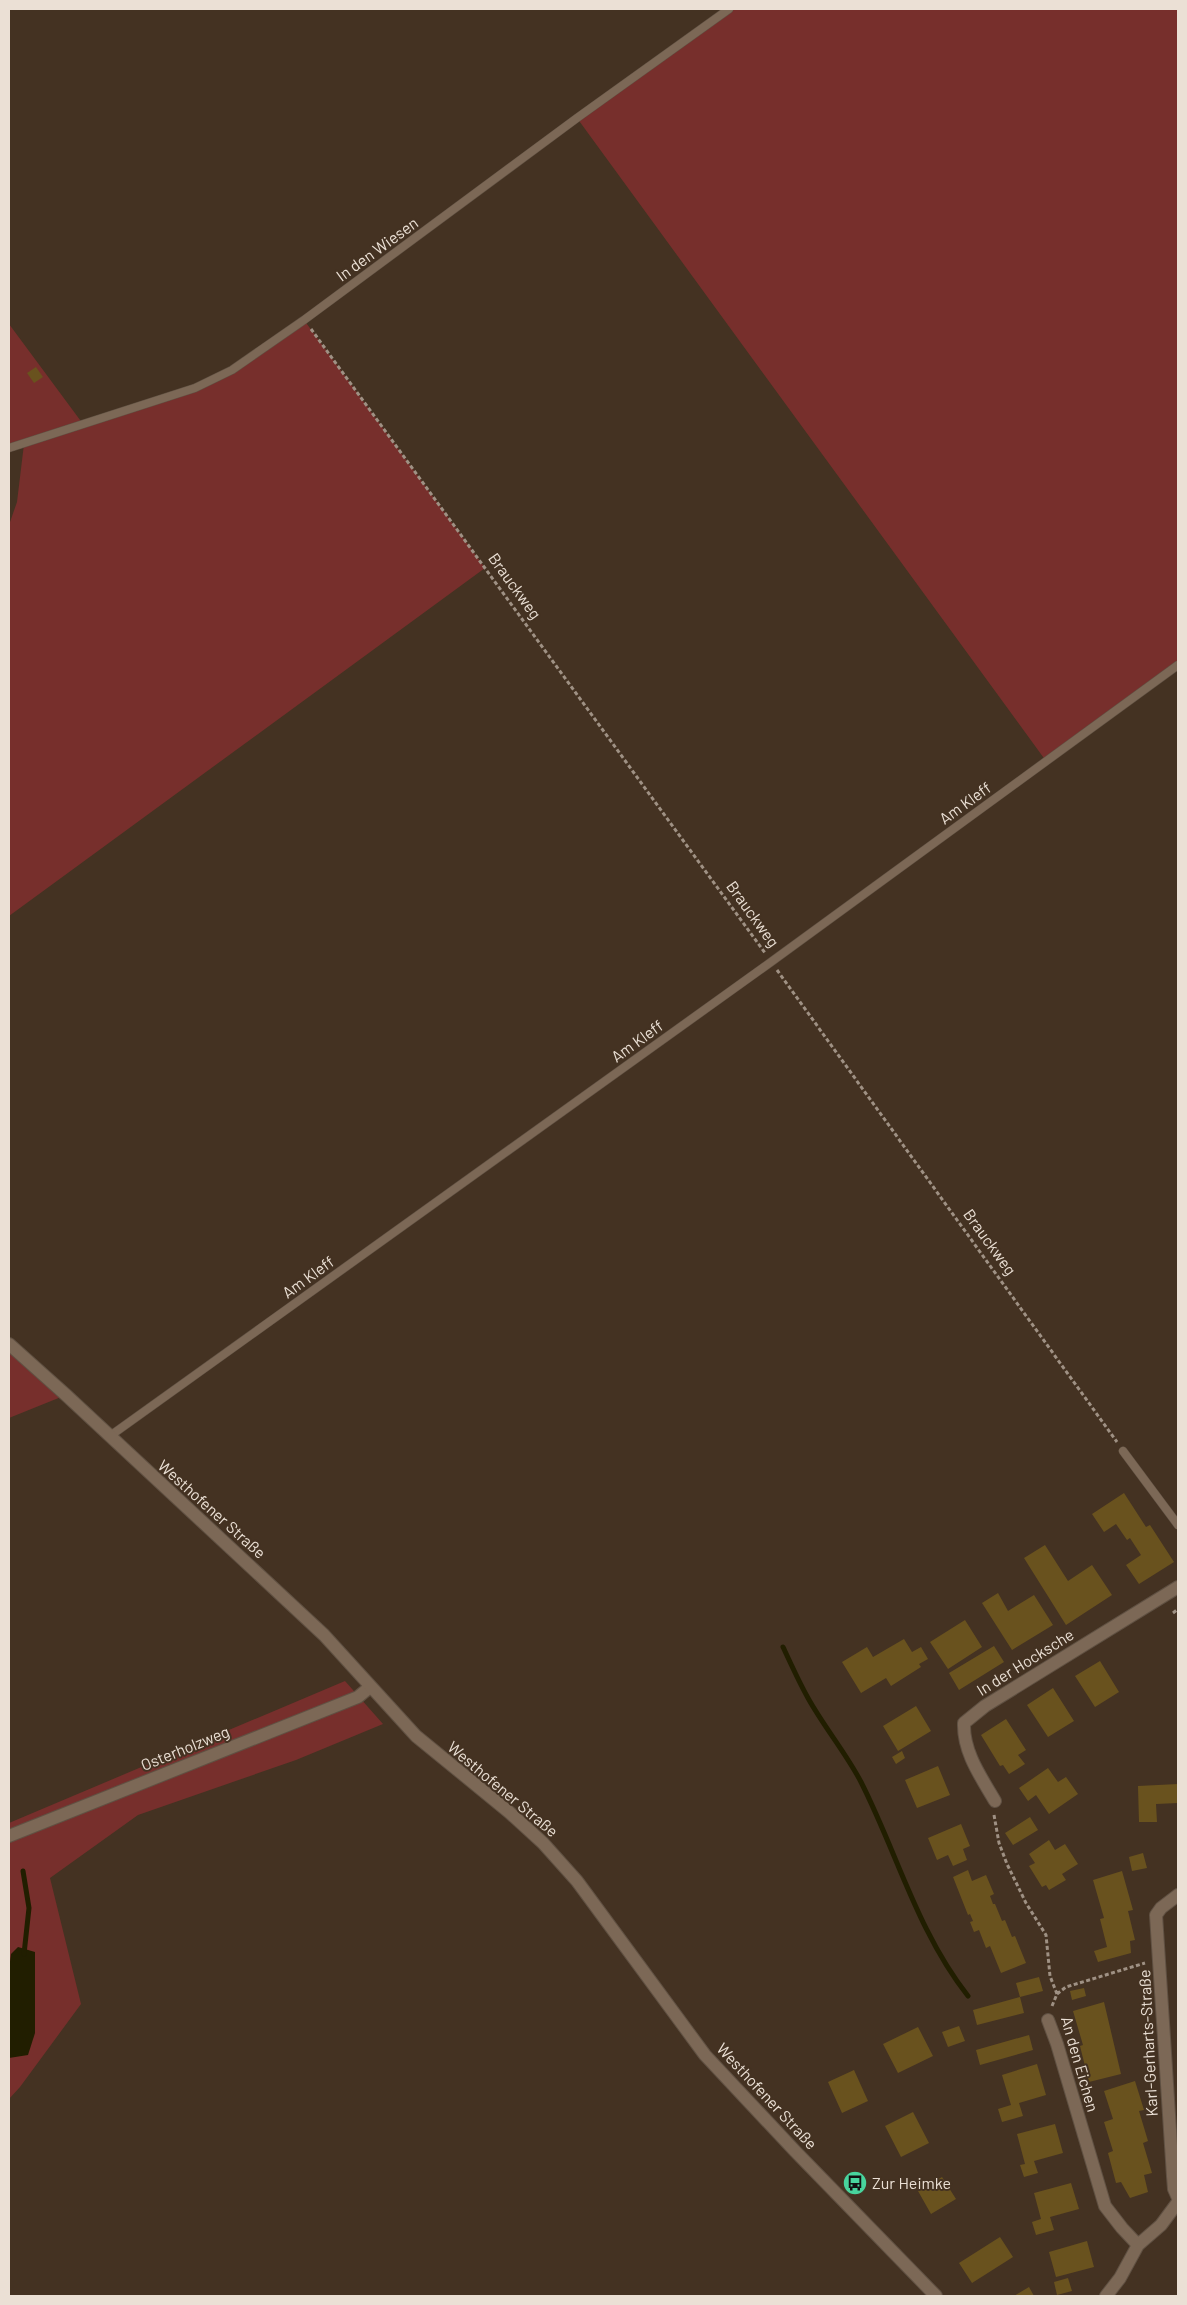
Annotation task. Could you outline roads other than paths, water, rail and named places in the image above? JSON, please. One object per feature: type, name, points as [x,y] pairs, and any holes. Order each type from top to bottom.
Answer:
[{"type":"street","name":"Westhofener Straße","points":[[9,1344],[324,1635],[370,1687],[422,1741],[509,1812],[543,1843],[577,1881],[705,2055],[936,2296]]},
{"type":"street","name":"In der Hocksche","points":[[995,1801],[975,1767],[964,1736],[964,1723],[985,1706],[1178,1587]]},
{"type":"street","name":"Osterholzweg","points":[[9,1836],[358,1696],[370,1687]]},
{"type":"street","name":"Karl-Gerharts-Straße","points":[[1178,1895],[1161,1908],[1156,1915],[1174,2189],[1178,2198]]},
{"type":"street","name":"An den Eichen","points":[[1048,2020],[1057,2044],[1105,2206],[1138,2245]]},
{"type":"street","points":[[1106,2296],[1120,2278],[1138,2245],[1176,2212]]},
{"type":"lane","name":"In den Wiesen","points":[[9,448],[195,388],[232,370],[304,320],[577,118],[730,9]]},
{"type":"lane","name":"Am Kleff","points":[[110,1436],[771,962],[1178,665]]},
{"type":"lane","points":[[1123,1451],[1178,1525]]},
{"type":"waterway","points":[[783,1647],[808,1698],[861,1782],[935,1946],[968,1996]]},
{"type":"waterway","points":[[23,1871],[29,1908],[24,1954]]},
{"type":"place","name":"Zur Heimke","points":[[855,2183]]}]
